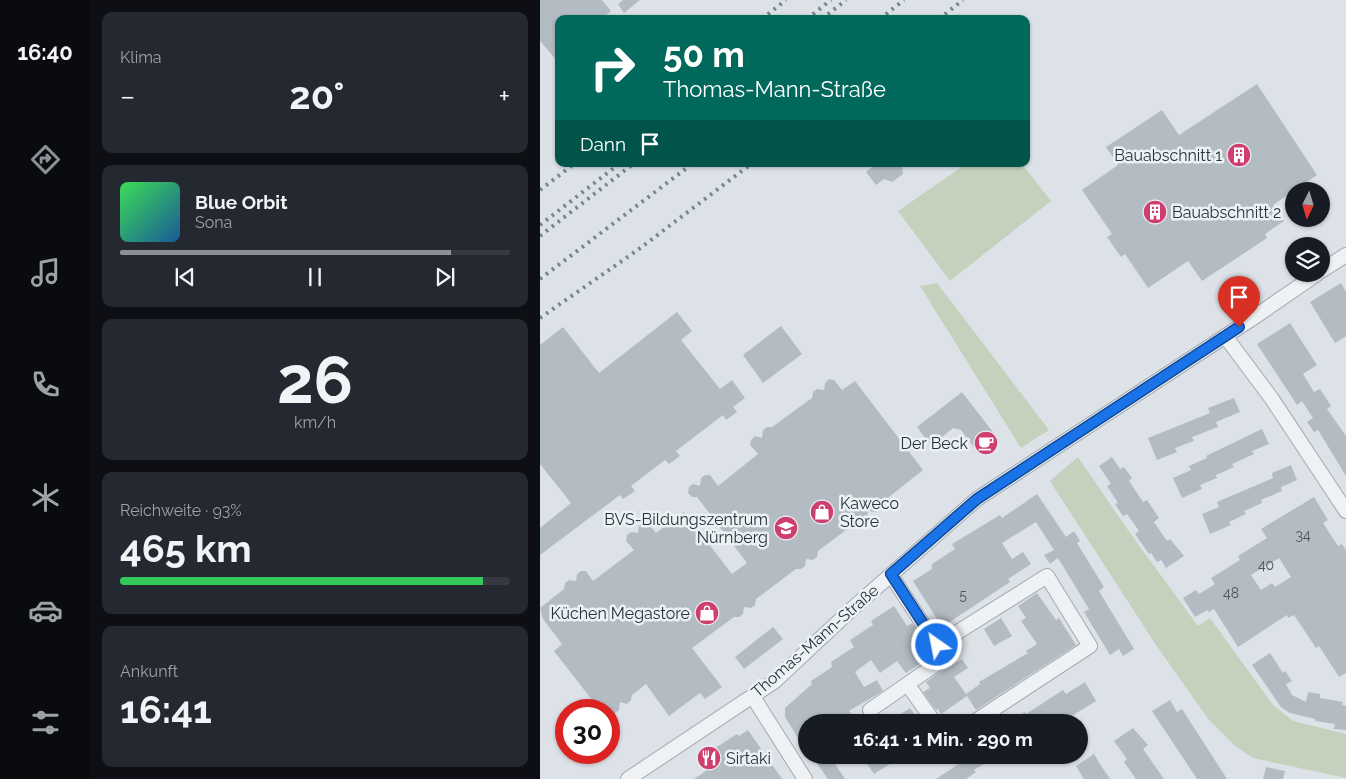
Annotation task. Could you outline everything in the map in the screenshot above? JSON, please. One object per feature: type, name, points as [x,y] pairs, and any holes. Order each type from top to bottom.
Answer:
[{"type":"street","points":[[1330,265],[1346,255]]},
{"type":"street","name":"Thomas-Mann-Straße","points":[[628,779],[753,697],[788,670],[891,574],[977,499],[1305,282]]},
{"type":"street","points":[[1225,336],[1272,399],[1346,511]]},
{"type":"street","points":[[870,710],[945,658],[891,574]]},
{"type":"street","points":[[937,645],[1047,576],[1090,646],[986,714]]},
{"type":"street","points":[[908,685],[928,714]]},
{"type":"street","points":[[753,697],[805,779]]},
{"type":"green space","points":[[962,167],[1024,167],[1051,201],[950,281],[898,211]]},
{"type":"green space","points":[[937,283],[1049,430],[1021,448],[920,286]]},
{"type":"green space","points":[[1078,457],[1130,533],[1198,626],[1210,618],[1273,705],[1293,721],[1346,734],[1346,778],[1253,758],[1235,746],[1209,720],[1156,645],[1050,481]]},
{"type":"building","points":[[540,0],[602,0],[611,11],[606,15],[555,15],[555,58],[540,41]]},
{"type":"building","points":[[623,0],[640,0],[624,13],[618,4]]},
{"type":"building","points":[[1257,84],[1317,175],[1307,182],[1285,182],[1285,197],[1273,205],[1284,221],[1265,234],[1267,238],[1202,281],[1188,261],[1148,288],[1125,254],[1121,257],[1107,237],[1112,234],[1082,190],[1118,165],[1106,147],[1162,110],[1179,135]]},
{"type":"building","points":[[872,167],[902,167],[903,174],[892,182],[884,179],[876,185],[866,172]]},
{"type":"building","points":[[1341,283],[1346,292],[1346,336],[1335,343],[1310,302]]},
{"type":"building","points":[[677,312],[692,331],[681,340],[720,389],[732,380],[745,398],[733,407],[737,412],[726,420],[723,415],[676,451],[680,456],[669,464],[665,460],[631,486],[635,491],[623,499],[620,495],[540,555],[540,528],[571,503],[540,464],[540,345],[563,327],[599,373]]},
{"type":"building","points":[[1290,323],[1317,365],[1303,374],[1314,392],[1320,389],[1331,406],[1327,409],[1346,436],[1346,476],[1318,430],[1314,432],[1307,422],[1313,418],[1302,401],[1297,405],[1257,344]]},
{"type":"building","points":[[781,326],[802,354],[763,383],[743,355]]},
{"type":"building","points":[[829,379],[834,380],[842,390],[855,381],[923,470],[880,504],[880,509],[876,512],[868,511],[867,518],[863,522],[858,521],[818,551],[817,557],[813,560],[806,559],[805,566],[801,569],[796,569],[756,599],[755,605],[751,608],[744,607],[743,614],[739,617],[734,617],[692,648],[722,687],[705,699],[700,693],[669,716],[646,684],[632,695],[631,700],[627,704],[620,702],[620,699],[591,699],[554,651],[562,644],[543,619],[540,608],[564,589],[565,583],[569,580],[576,581],[577,574],[581,571],[586,571],[593,581],[634,550],[626,541],[627,535],[631,532],[638,533],[639,526],[643,523],[648,523],[656,533],[684,512],[732,574],[747,563],[697,497],[692,497],[688,493],[689,487],[693,484],[700,486],[701,478],[705,475],[710,475],[718,486],[758,454],[750,445],[751,440],[755,436],[762,438],[763,430],[767,427],[772,427],[812,398],[813,392],[817,389],[824,390],[825,383]]},
{"type":"building","points":[[962,392],[999,440],[979,454],[961,430],[953,428],[931,446],[917,427]]},
{"type":"building","points":[[1234,398],[1240,412],[1216,422],[1218,427],[1192,437],[1194,441],[1175,448],[1177,452],[1157,460],[1148,438],[1210,413],[1208,408]]},
{"type":"building","points":[[1262,429],[1269,444],[1252,451],[1254,454],[1232,464],[1234,467],[1216,475],[1217,478],[1200,485],[1202,489],[1182,498],[1173,478],[1191,470],[1189,466],[1207,458],[1206,456]]},
{"type":"building","points":[[1112,457],[1120,469],[1124,467],[1132,478],[1129,481],[1143,502],[1147,500],[1159,518],[1154,522],[1167,541],[1170,539],[1184,556],[1166,568],[1161,560],[1157,562],[1151,553],[1149,554],[1135,534],[1139,531],[1127,514],[1123,516],[1115,504],[1118,503],[1107,486],[1111,484],[1099,466]]},
{"type":"building","points":[[1291,465],[1297,480],[1281,487],[1282,491],[1261,500],[1262,503],[1244,511],[1246,514],[1229,522],[1231,525],[1210,534],[1202,514],[1219,507],[1217,502],[1273,478],[1272,473]]},
{"type":"building","points":[[1037,494],[1066,537],[1074,531],[1080,541],[1077,543],[1104,587],[1099,591],[1134,649],[1123,656],[1119,649],[1110,655],[1084,612],[1089,609],[1058,558],[1050,564],[1044,555],[1054,550],[1036,522],[1002,543],[1012,559],[1023,552],[1031,564],[1008,579],[1010,582],[942,627],[913,581],[932,569],[932,564],[955,549],[952,544],[1000,515],[1002,518]]},
{"type":"building","points":[[1314,497],[1328,520],[1323,523],[1338,546],[1342,544],[1346,550],[1346,673],[1339,677],[1319,646],[1316,648],[1294,615],[1288,618],[1287,615],[1238,647],[1214,609],[1209,612],[1207,610],[1195,617],[1183,598],[1196,590],[1199,594],[1215,584],[1211,578],[1240,560],[1238,556],[1267,538],[1261,529]],"holes":[[[1279,558],[1291,577],[1275,587],[1272,583],[1261,590],[1251,575]]]},
{"type":"building","points":[[1037,593],[1056,620],[1059,618],[1076,645],[976,710],[967,696],[941,714],[923,692],[930,688],[926,682],[962,659],[968,668],[954,677],[966,694],[980,684],[979,682],[1028,653],[1026,651],[1037,644],[1021,621],[1026,618],[1018,606]]},
{"type":"building","points":[[894,606],[907,626],[912,623],[918,632],[914,635],[929,658],[906,673],[897,661],[880,673],[871,660],[855,672],[864,687],[877,680],[883,691],[849,711],[851,714],[798,714],[798,738],[785,717],[785,708],[812,684],[811,681],[832,667],[831,662],[854,647],[850,640],[873,625],[871,621]]},
{"type":"building","points":[[1001,618],[1012,636],[994,646],[984,629]]},
{"type":"building","points":[[773,627],[783,639],[744,669],[735,657]]},
{"type":"building","points":[[1270,653],[1283,673],[1285,671],[1292,681],[1286,684],[1292,695],[1306,702],[1308,692],[1320,694],[1320,698],[1343,702],[1342,705],[1346,706],[1346,730],[1334,729],[1335,724],[1315,721],[1315,719],[1290,713],[1281,707],[1252,665]]},
{"type":"building","points":[[1085,682],[1096,701],[1075,714],[1026,714],[1063,690],[1066,694]]},
{"type":"building","points":[[1170,700],[1177,712],[1182,709],[1227,779],[1197,779],[1152,711]]},
{"type":"building","points":[[910,708],[914,714],[901,714]]},
{"type":"building","points":[[1133,728],[1148,745],[1143,749],[1164,779],[1136,779],[1124,762],[1127,759],[1114,741]]},
{"type":"building","points":[[748,730],[782,779],[694,779],[706,771],[698,759],[737,734],[739,736]]},
{"type":"building","points":[[1094,754],[1110,779],[1084,779],[1076,766],[1088,764],[1088,758]]},
{"type":"building","points":[[817,764],[835,764],[845,779],[828,779]]},
{"type":"building","points":[[867,764],[890,764],[874,774]]},
{"type":"building","points":[[958,764],[984,764],[974,770],[976,772],[966,779],[936,779]]},
{"type":"building","points":[[1266,767],[1285,771],[1283,779],[1263,779]]},
{"type":"railway","points":[[767,15],[786,0]]},
{"type":"railway","points":[[812,15],[831,0]]},
{"type":"railway","points":[[827,15],[846,0]]},
{"type":"railway","points":[[885,15],[904,0]]},
{"type":"railway","points":[[944,15],[963,0]]},
{"type":"railway","points":[[540,190],[570,167]]},
{"type":"railway","points":[[540,225],[615,167]]},
{"type":"railway","points":[[540,236],[629,167]]},
{"type":"railway","points":[[540,279],[688,167]]},
{"type":"railway","points":[[540,318],[639,249],[747,167]]},
{"type":"place","name":"Bauabschnitt 1","points":[[1239,155]]},
{"type":"place","name":"Bauabschnitt 2","points":[[1155,212]]},
{"type":"place","name":"Der Beck","points":[[986,443]]},
{"type":"place","name":"Kaweco Store","points":[[822,512]]},
{"type":"place","name":"BVS-Bildungszentrum Nürnberg","points":[[786,528]]},
{"type":"place","name":"Küchen Megastore","points":[[707,613]]},
{"type":"place","name":"Sirtaki","points":[[709,758]]},
{"type":"route","points":[[937,645],[891,574],[977,499],[1239,327]]}]
